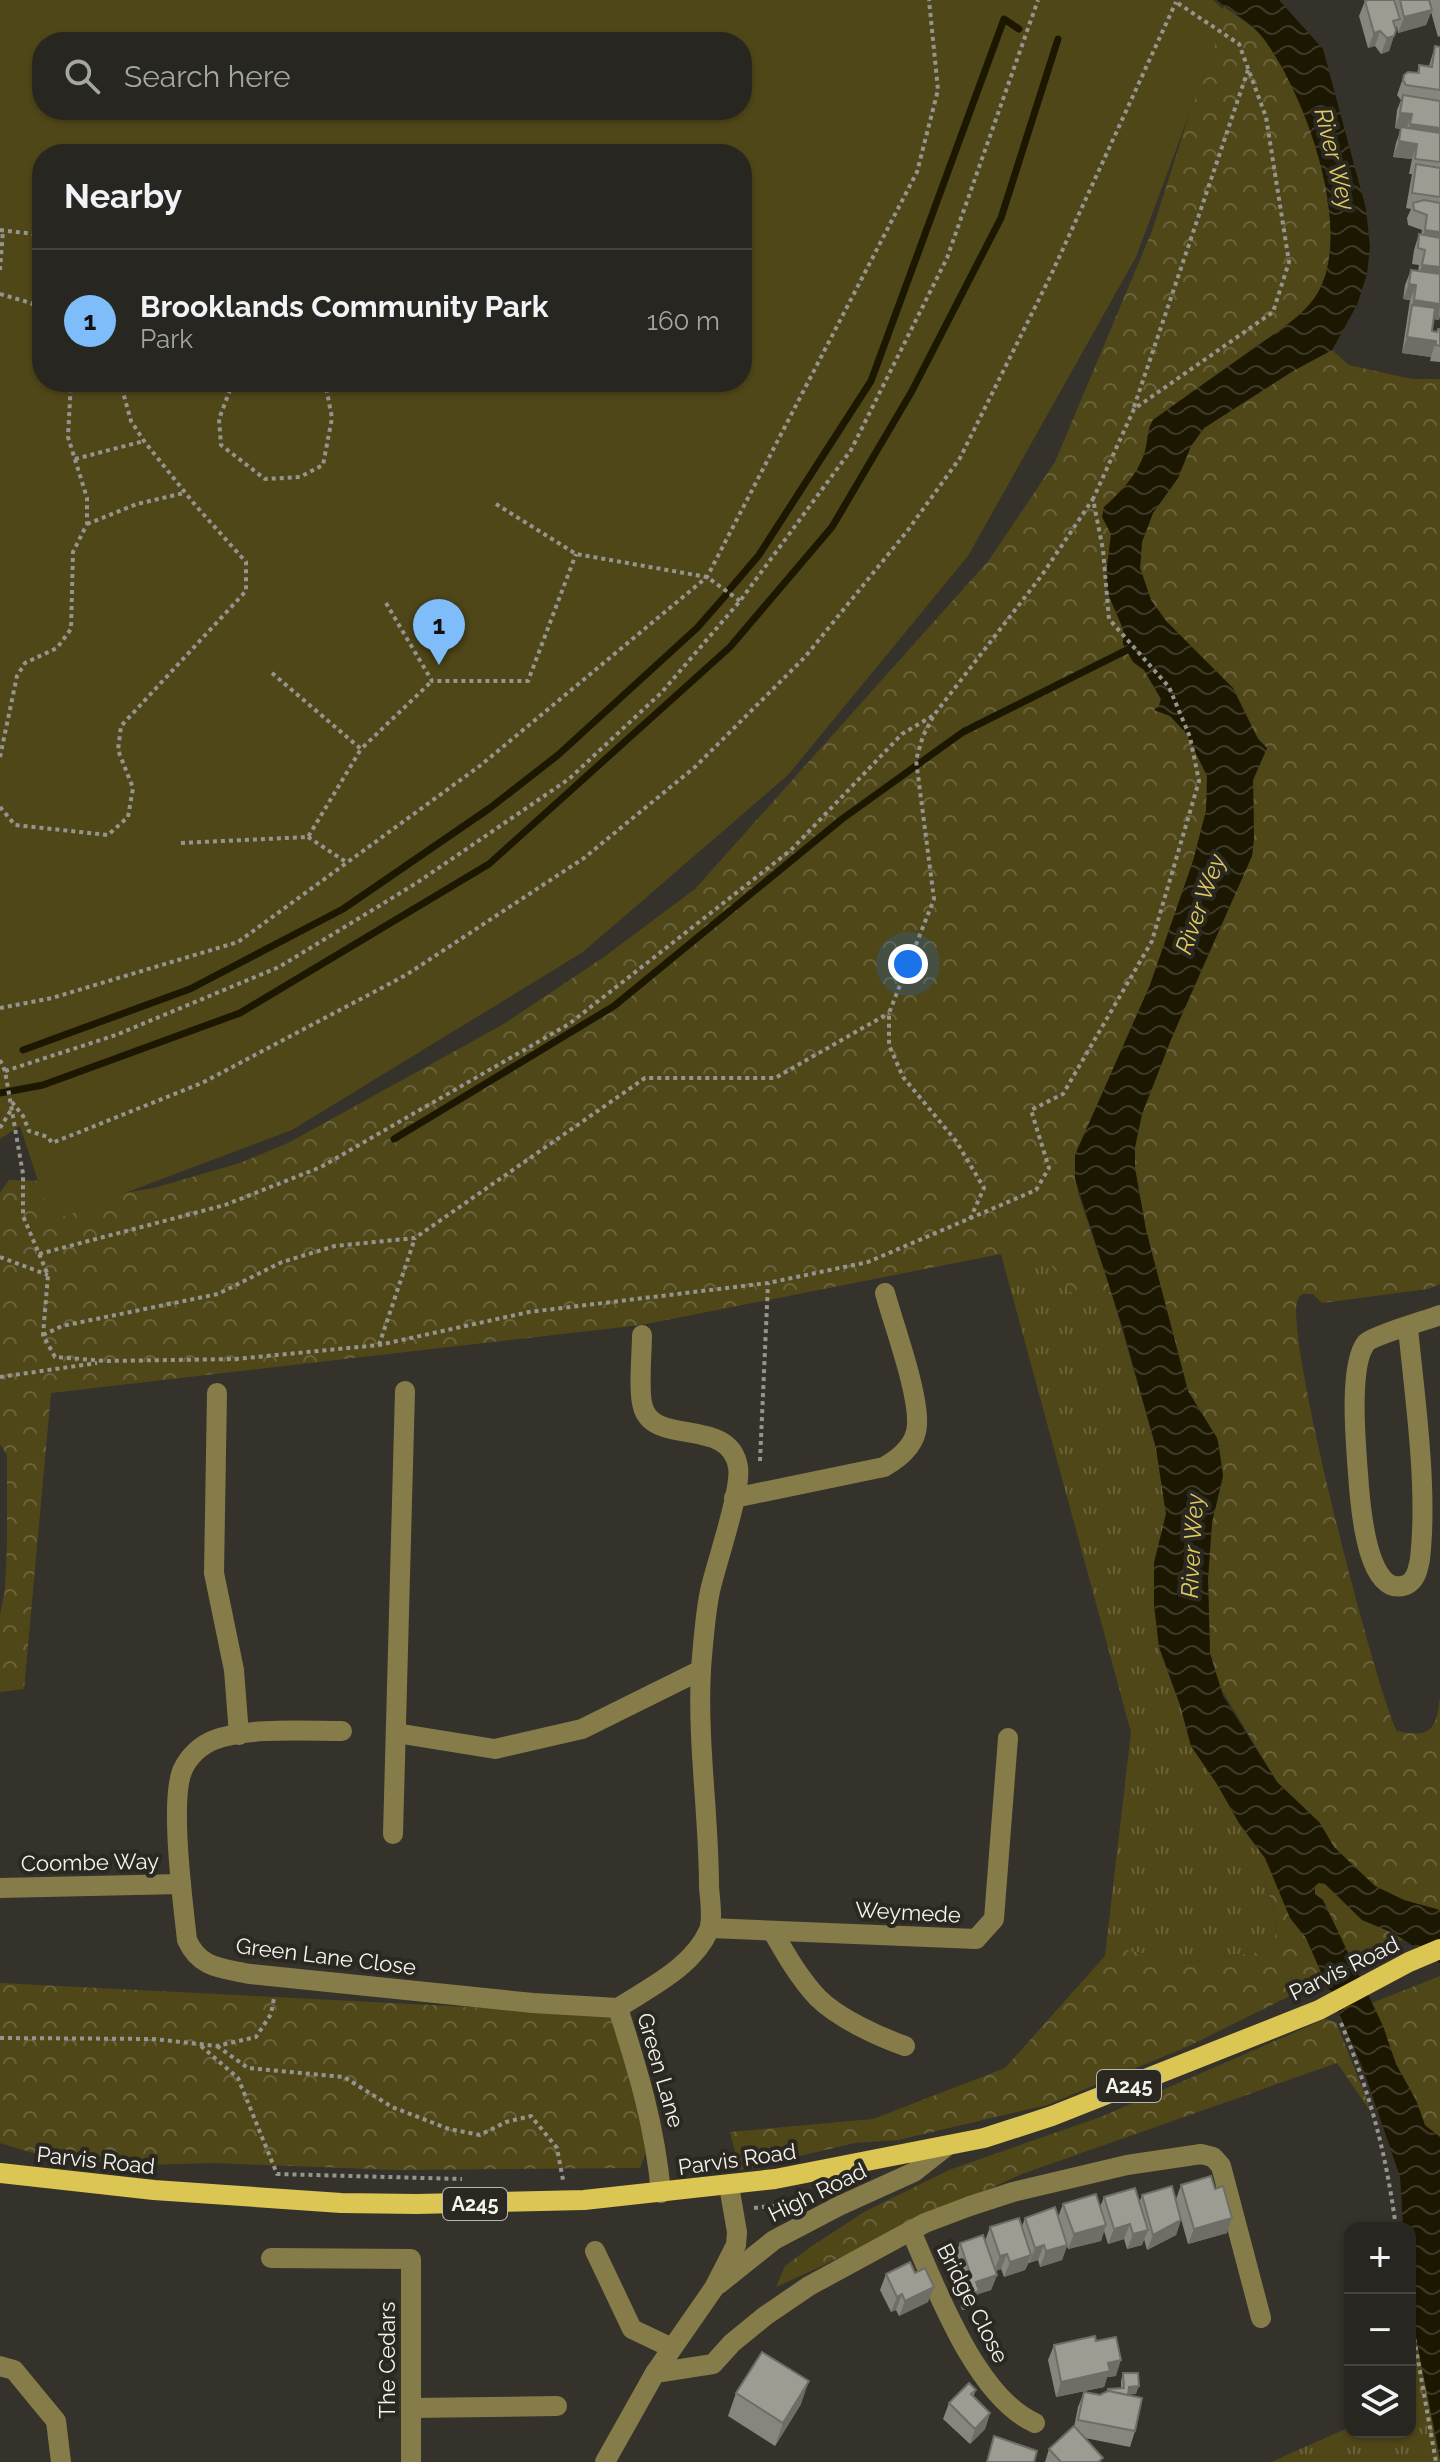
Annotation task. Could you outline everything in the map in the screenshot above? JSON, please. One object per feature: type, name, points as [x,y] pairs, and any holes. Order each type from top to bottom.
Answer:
[{"type":"main road","name":"Parvis Road","points":[[0,2173],[98,2186],[341,2203],[569,2201],[729,2186],[984,2138],[1052,2116],[1308,2014],[1440,1949]]},
{"type":"street","points":[[734,1498],[884,1467],[904,1455],[918,1428],[913,1394],[885,1293]]},
{"type":"street","points":[[1408,1328],[1421,1491],[1420,1560],[1415,1577],[1408,1584],[1396,1586],[1385,1582],[1376,1570],[1368,1547],[1360,1496],[1355,1391],[1357,1370],[1366,1343],[1376,1336],[1440,1315]]},
{"type":"street","points":[[618,2008],[689,1959],[710,1928],[701,1670],[709,1595],[734,1498],[738,1467],[728,1445],[705,1434],[669,1429],[650,1420],[642,1407],[642,1335]]},
{"type":"street","points":[[393,1834],[405,1391]]},
{"type":"street","points":[[217,1393],[214,1573],[234,1670],[239,1735]]},
{"type":"street","points":[[396,1733],[495,1749],[582,1729],[701,1670]]},
{"type":"street","name":"Green Lane Close","points":[[342,1731],[239,1735],[213,1740],[193,1753],[182,1770],[177,1797],[181,1884],[187,1940],[193,1954],[208,1965],[276,1976],[533,2003],[618,2008]]},
{"type":"street","name":"Weymede","points":[[710,1928],[976,1939],[994,1919],[1008,1738]]},
{"type":"street","name":"Coombe Way","points":[[0,1888],[181,1884]]},
{"type":"street","points":[[773,1932],[790,1962],[820,2000],[876,2036],[905,2046]]},
{"type":"street","name":"Green Lane","points":[[618,2008],[652,2122],[661,2193]]},
{"type":"street","name":"High Road","points":[[714,2288],[774,2240],[914,2172],[947,2146]]},
{"type":"street","points":[[655,2373],[713,2364],[732,2343],[765,2316],[809,2286],[911,2231],[970,2206],[1013,2192],[1127,2165],[1201,2154],[1213,2157],[1221,2166],[1261,2318]]},
{"type":"street","name":"High Road","points":[[605,2462],[655,2373],[714,2288],[736,2245],[737,2232],[729,2186]]},
{"type":"street","name":"Bridge Close","points":[[911,2231],[975,2367],[1018,2416],[1035,2423]]},
{"type":"street","points":[[595,2251],[632,2329],[672,2348]]},
{"type":"street","name":"The Cedars","points":[[271,2258],[411,2259],[411,2462]]},
{"type":"street","points":[[0,2366],[14,2370],[56,2421],[61,2462]]},
{"type":"street","points":[[411,2408],[557,2406]]},
{"type":"path","points":[[0,1008],[52,998],[238,942],[481,765],[707,577],[917,172],[938,90],[929,0]]},
{"type":"path","points":[[5,1071],[116,1035],[279,967],[415,884],[569,779],[662,692],[740,601],[851,450],[947,258],[1038,0]]},
{"type":"path","points":[[11,1100],[29,1131],[48,1137],[52,1143],[202,1083],[406,975],[584,858],[695,767],[805,657],[908,530],[960,458],[1044,289],[1177,1],[1239,44],[1266,117],[1289,262],[1273,312],[1134,409]]},
{"type":"path","points":[[969,1221],[984,1188],[956,1141],[903,1077],[889,1045],[889,1013],[934,899],[917,762],[923,736],[934,715],[1042,575],[1093,499],[1134,409],[1249,69]]},
{"type":"path","points":[[0,270],[2,230],[32,234]]},
{"type":"path","points":[[0,294],[32,304]]},
{"type":"path","points":[[0,757],[17,676],[25,663],[57,648],[71,629],[73,552],[87,524],[87,498],[68,437],[70,392]]},
{"type":"path","points":[[0,807],[15,825],[108,835],[128,817],[133,788],[118,750],[121,726],[246,591],[246,562],[144,441],[131,421],[123,392]]},
{"type":"path","points":[[229,392],[219,419],[221,445],[265,479],[300,477],[323,465],[332,418],[327,392]]},
{"type":"path","points":[[75,459],[144,441]]},
{"type":"path","points":[[87,524],[137,504],[185,493]]},
{"type":"path","points":[[0,1060],[11,1100],[23,1174],[23,1216],[48,1275],[43,1335],[55,1357],[106,1361],[236,1359],[379,1345],[529,1312],[768,1283],[868,1262],[1036,1190],[1049,1168],[1031,1110],[1063,1094],[1152,941],[1199,781],[1190,737],[1169,687],[1109,619],[1103,550],[1093,499]]},
{"type":"path","points":[[496,504],[576,554],[707,577],[740,601]]},
{"type":"path","points":[[308,837],[361,749],[432,681],[528,681],[576,554]]},
{"type":"path","points":[[386,603],[432,681]]},
{"type":"path","points":[[272,673],[361,749]]},
{"type":"path","points":[[39,1254],[225,1205],[321,1167],[569,1024],[791,850],[902,734],[934,715]]},
{"type":"path","points":[[181,843],[308,837],[347,863]]},
{"type":"path","points":[[43,1335],[62,1326],[218,1294],[282,1262],[335,1246],[415,1238],[645,1078],[775,1078],[889,1013]]},
{"type":"path","points":[[0,1084],[7,1087]]},
{"type":"path","points":[[0,1128],[11,1113],[11,1100]]},
{"type":"path","points":[[379,1345],[415,1238]]},
{"type":"path","points":[[0,1257],[48,1275]]},
{"type":"path","points":[[758,1492],[768,1283]]},
{"type":"path","points":[[0,1377],[106,1361]]},
{"type":"path","points":[[0,2038],[154,2039],[217,2046],[256,2037],[271,2014],[276,1976]]},
{"type":"path","points":[[1336,2022],[1340,2020],[1379,2127],[1395,2222]]},
{"type":"path","points":[[201,2046],[238,2078],[277,2174],[473,2180]]},
{"type":"path","points":[[217,2046],[248,2068],[344,2077],[392,2107],[449,2129],[480,2135],[506,2122],[531,2116],[557,2148],[569,2201]]},
{"type":"path","points":[[732,2211],[796,2202],[804,2224]]},
{"type":"path","points":[[1416,2349],[1436,2462]]},
{"type":"green space","points":[[0,0],[1213,0],[1227,13],[1136,257],[968,556],[788,775],[583,952],[292,1130],[51,1221],[20,1126],[0,1139]]},
{"type":"green space","points":[[1224,6],[1262,37],[1279,60],[1295,91],[1310,126],[1321,165],[1328,203],[1330,240],[1326,273],[1314,299],[1285,326],[1153,420],[1138,467],[1104,507],[1103,517],[1111,534],[1106,574],[1123,629],[1123,644],[1133,662],[1144,670],[1161,699],[1154,709],[1170,716],[1186,733],[1207,776],[1208,788],[1206,811],[1193,861],[1150,985],[1075,1155],[1078,1193],[1111,1291],[1093,1302],[1071,1292],[1048,1261],[1001,1254],[641,1325],[51,1393],[24,1689],[0,1692],[0,1615],[5,1590],[7,1542],[7,1455],[0,1444],[0,1193],[9,1180],[49,1181],[88,1199],[154,1188],[240,1163],[288,1143],[502,1025],[604,957],[695,889],[989,560],[1055,462],[1152,231]]},
{"type":"green space","points":[[1332,350],[1349,365],[1412,379],[1440,379],[1440,1284],[1428,1289],[1322,1303],[1313,1294],[1302,1294],[1298,1299],[1297,1324],[1316,1437],[1333,1510],[1370,1649],[1397,1731],[1418,1733],[1430,1729],[1437,1717],[1440,1697],[1440,1934],[1402,1940],[1189,2046],[1047,2105],[898,2140],[855,2143],[740,2170],[730,2132],[873,2119],[1005,2068],[1105,1956],[1127,1950],[1188,1963],[1260,1952],[1275,1938],[1276,1914],[1265,1883],[1320,1823],[1277,1782],[1217,1682],[1210,1653],[1208,1579],[1212,1522],[1223,1476],[1217,1438],[1188,1391],[1146,1230],[1135,1168],[1135,1147],[1142,1114],[1172,1037],[1252,856],[1253,780],[1267,748],[1258,739],[1232,688],[1166,621],[1151,600],[1140,568],[1142,542],[1153,513],[1178,478],[1191,446],[1204,428]]},
{"type":"green space","points":[[1001,1254],[1049,1261],[1071,1292],[1093,1302],[1111,1291],[1156,1448],[1166,1514],[1154,1563],[1154,1605],[1159,1647],[1191,1746],[1276,1878],[1265,1884],[1276,1914],[1275,1938],[1260,1952],[1188,1963],[1127,1950],[1105,1956],[1131,1732]]},
{"type":"green space","points":[[1440,1976],[1440,2459],[1416,2338],[1416,2222],[1403,2222],[1400,2177],[1363,2069],[1339,2016]]},
{"type":"green space","points":[[0,1983],[611,2014],[648,2147],[640,2168],[396,2170],[213,2163],[143,2165],[49,2158],[0,2143]]},
{"type":"green space","points":[[1325,2019],[1336,2022],[1373,2115],[1337,2063],[1022,2174],[776,2287],[785,2266],[809,2248],[864,2212],[949,2170],[1103,2116]]},
{"type":"green space","points":[[1416,2343],[1440,2462],[1271,2462],[1344,2430],[1344,2438],[1416,2438]]},
{"type":"water","name":"River Wey","points":[[1217,0],[1279,0],[1323,49],[1366,209],[1370,247],[1367,274],[1357,305],[1332,350],[1204,428],[1191,446],[1178,478],[1153,513],[1142,542],[1140,568],[1151,600],[1166,621],[1233,688],[1258,739],[1267,748],[1253,780],[1252,856],[1172,1037],[1142,1114],[1135,1147],[1135,1168],[1146,1230],[1188,1391],[1217,1438],[1219,1447],[1223,1476],[1212,1522],[1208,1579],[1210,1653],[1223,1696],[1277,1782],[1320,1823],[1334,1847],[1375,1886],[1404,1900],[1440,1910],[1440,1963],[1393,1933],[1362,1920],[1325,1884],[1315,1886],[1315,1894],[1323,1900],[1383,2026],[1396,2064],[1416,2100],[1425,2125],[1440,2137],[1440,2459],[1416,2338],[1416,2222],[1403,2222],[1400,2177],[1363,2069],[1306,1938],[1290,1918],[1265,1858],[1191,1746],[1159,1647],[1154,1605],[1154,1563],[1166,1514],[1156,1448],[1122,1326],[1075,1179],[1075,1155],[1150,985],[1193,861],[1206,811],[1207,776],[1186,733],[1170,716],[1154,710],[1161,699],[1144,670],[1133,662],[1123,644],[1123,629],[1108,594],[1106,574],[1111,534],[1102,517],[1104,507],[1138,467],[1153,420],[1284,327],[1313,300],[1326,273],[1331,240],[1328,203],[1308,125],[1277,58],[1250,24]]},
{"type":"building","points":[[1394,0],[1400,19],[1393,21],[1394,36],[1387,38],[1380,31],[1374,33],[1365,1]]},
{"type":"building","points":[[1400,0],[1429,0],[1432,10],[1404,17]]},
{"type":"building","points":[[1435,46],[1440,47],[1440,90],[1406,85],[1403,80],[1408,72],[1419,73],[1419,65],[1432,67]]},
{"type":"building","points":[[1403,95],[1440,101],[1440,128],[1410,124],[1412,114],[1400,113]]},
{"type":"building","points":[[1401,127],[1440,133],[1440,162],[1415,159],[1417,144],[1399,141]]},
{"type":"building","points":[[1416,164],[1440,168],[1440,197],[1412,193]]},
{"type":"building","points":[[1424,200],[1440,203],[1440,232],[1425,230],[1427,215],[1414,210],[1413,203]]},
{"type":"building","points":[[1419,234],[1440,238],[1440,267],[1422,265],[1425,250],[1418,248]]},
{"type":"building","points":[[1411,270],[1440,274],[1440,304],[1414,300],[1416,285],[1409,284]]},
{"type":"building","points":[[1412,305],[1435,308],[1432,331],[1440,329],[1440,346],[1436,345],[1436,341],[1407,337]]},
{"type":"building","points":[[1211,2176],[1215,2189],[1223,2186],[1232,2218],[1194,2229],[1181,2185]]},
{"type":"building","points":[[1172,2186],[1181,2220],[1153,2235],[1142,2195]]},
{"type":"building","points":[[1135,2188],[1148,2230],[1133,2234],[1130,2224],[1114,2229],[1104,2197]]},
{"type":"building","points":[[1096,2194],[1106,2225],[1074,2234],[1063,2204]]},
{"type":"building","points":[[1055,2207],[1067,2245],[1046,2251],[1044,2245],[1035,2248],[1025,2218]]},
{"type":"building","points":[[1019,2218],[1031,2255],[1010,2262],[1007,2254],[1000,2256],[990,2227]]},
{"type":"building","points":[[983,2235],[997,2275],[976,2282],[979,2291],[968,2295],[961,2276],[970,2273],[960,2243]]},
{"type":"building","points":[[910,2262],[915,2273],[925,2268],[934,2287],[905,2301],[902,2294],[897,2297],[886,2274]]},
{"type":"building","points":[[1095,2336],[1096,2341],[1116,2337],[1121,2360],[1108,2363],[1110,2371],[1061,2382],[1054,2345]]},
{"type":"building","points":[[762,2352],[809,2381],[783,2423],[736,2393]]},
{"type":"building","points":[[1123,2373],[1138,2373],[1139,2386],[1129,2387],[1128,2395],[1108,2391],[1124,2388]]},
{"type":"building","points":[[969,2383],[976,2390],[971,2394],[990,2413],[975,2429],[949,2403]]},
{"type":"building","points":[[1108,2391],[1142,2398],[1135,2431],[1078,2420],[1084,2392],[1100,2395]]},
{"type":"building","points":[[1074,2426],[1103,2458],[1098,2462],[1061,2462],[1049,2449]]},
{"type":"building","points":[[994,2436],[1037,2451],[1034,2462],[987,2462]]},
{"type":"waterway","points":[[730,589],[759,555],[871,381],[1004,19],[1019,29]]},
{"type":"waterway","points":[[0,1093],[43,1085],[240,1013],[489,864],[730,647],[832,527],[912,391],[1001,218],[1058,39]]},
{"type":"waterway","points":[[23,1050],[190,989],[343,909],[490,808],[558,755],[697,628],[726,595]]},
{"type":"waterway","points":[[394,1139],[614,1006],[842,819],[963,732],[1135,646]]},
{"type":"place","name":"Brooklands Community Park","points":[[439,665]]}]
